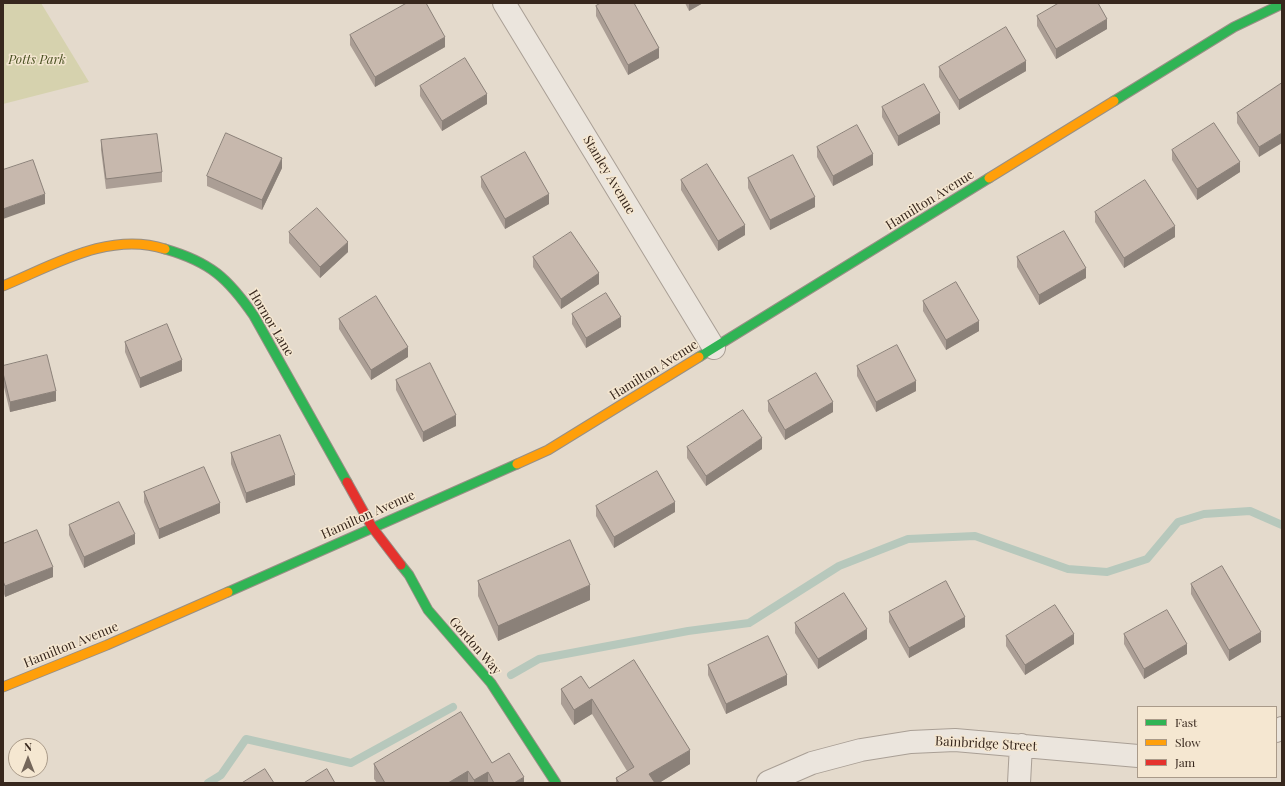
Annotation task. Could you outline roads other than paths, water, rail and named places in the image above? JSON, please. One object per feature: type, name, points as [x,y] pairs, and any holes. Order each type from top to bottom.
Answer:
[{"type":"street","name":"Stanley Avenue","points":[[504,3],[714,348]]},
{"type":"street","name":"Hamilton Avenue","points":[[3,687],[107,645],[548,450],[1234,27],[1282,4]]},
{"type":"street","name":"Hornor Lane","points":[[3,286],[98,247],[130,243],[164,248],[186,255],[212,269],[236,290],[254,316],[372,528]]},
{"type":"street","name":"Gordon Way","points":[[372,528],[408,575],[428,610],[453,641],[491,683],[556,783]]},
{"type":"street","name":"Bainbridge Street","points":[[768,782],[812,763],[826,759],[861,750],[911,742],[955,740],[1137,756]]},
{"type":"street","points":[[1019,783],[1021,745]]},
{"type":"waterway","points":[[511,675],[539,659],[688,631],[749,623],[839,566],[908,539],[975,536],[1068,569],[1107,572],[1147,559],[1178,522],[1204,514],[1250,511],[1282,525]]},
{"type":"waterway","points":[[208,783],[221,775],[246,739],[351,763],[453,707]]},
{"type":"park label","name":"Potts Park","points":[[37,60]]}]
